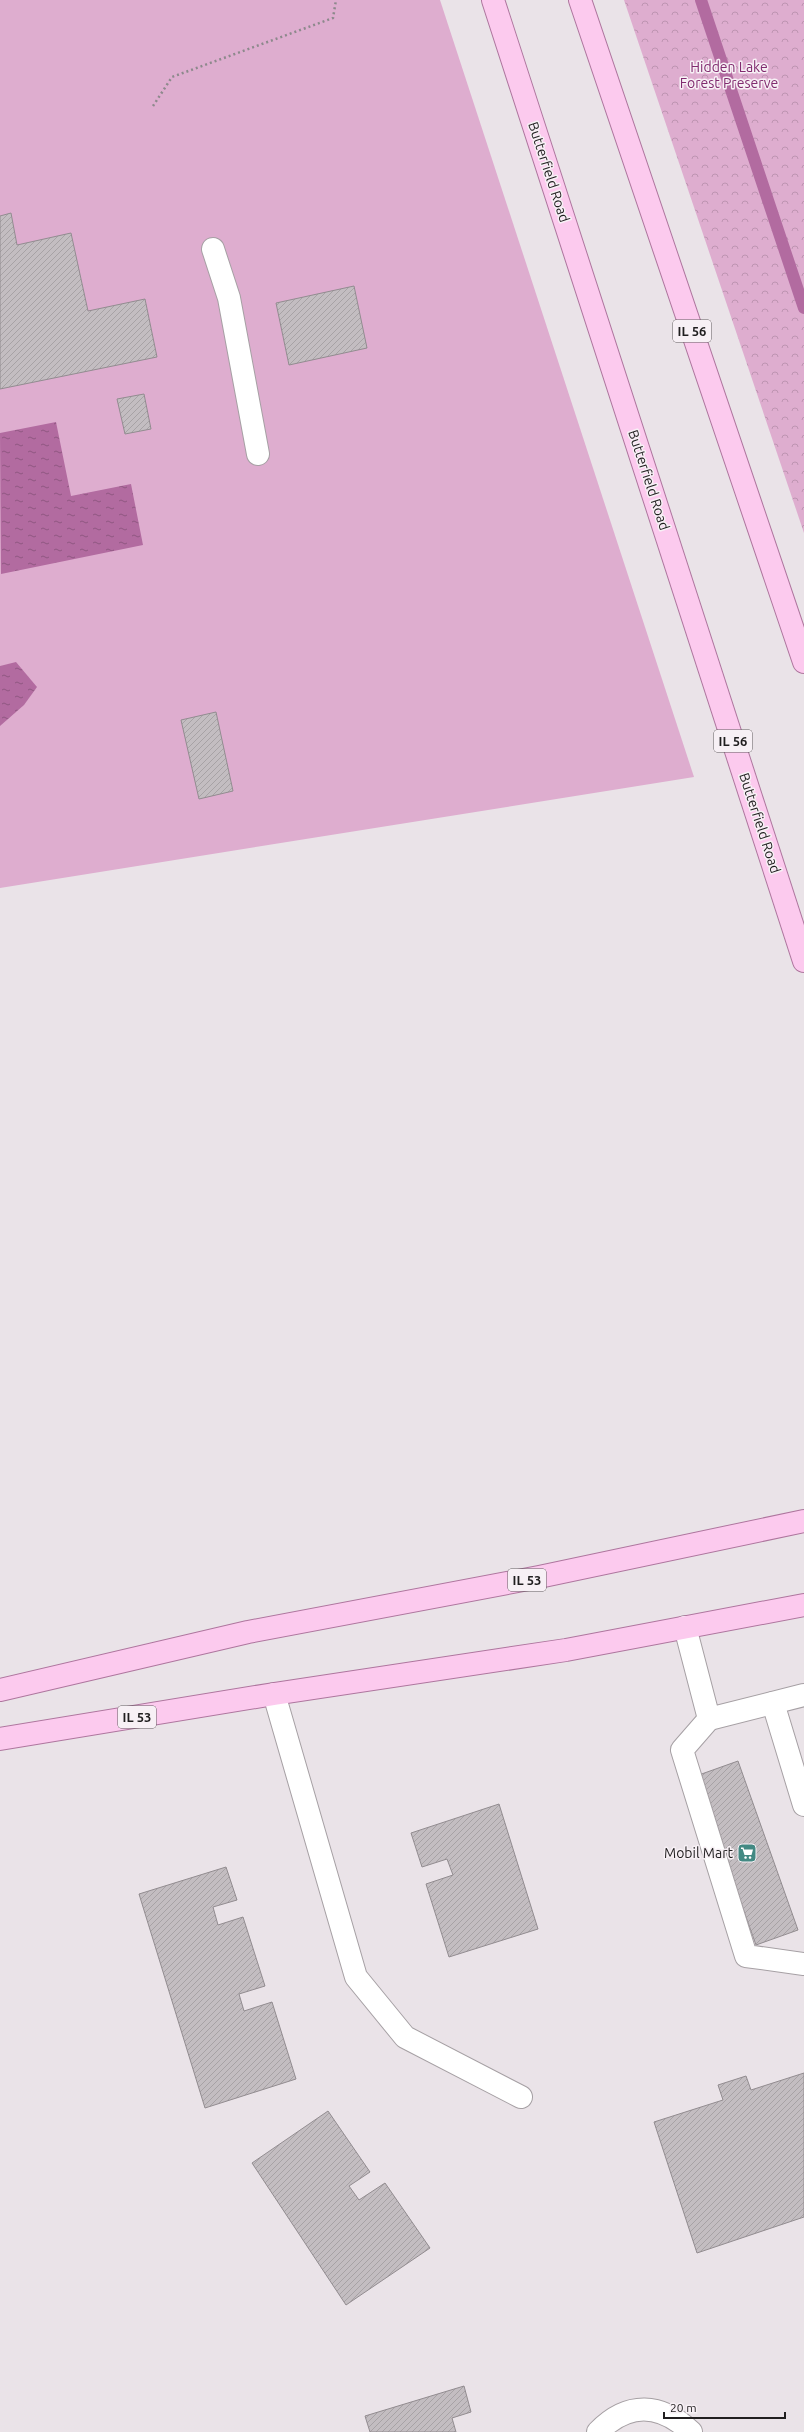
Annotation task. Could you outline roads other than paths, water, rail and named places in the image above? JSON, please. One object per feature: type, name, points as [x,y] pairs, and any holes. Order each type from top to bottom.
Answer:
[{"type":"main road","name":"Butterfield Road","points":[[493,0],[804,961]]},
{"type":"main road","name":"IL 56","points":[[580,0],[804,662]]},
{"type":"main road","name":"IL 53","points":[[0,1690],[248,1632],[539,1578],[804,1521]]},
{"type":"main road","name":"IL 53","points":[[0,1739],[274,1694],[566,1650],[804,1605]]},
{"type":"lane","points":[[213,249],[229,298],[258,454]]},
{"type":"lane","points":[[686,1627],[709,1719]]},
{"type":"lane","points":[[274,1694],[356,1977],[405,2036],[521,2097]]},
{"type":"lane","points":[[804,1695],[709,1719],[682,1750],[746,1956],[804,1964]]},
{"type":"lane","points":[[773,1703],[804,1805]]},
{"type":"lane","points":[[598,2432],[609,2421],[626,2412],[644,2409],[663,2412],[679,2420],[691,2432]]},
{"type":"water","points":[[56,422],[71,496],[131,484],[143,545],[1,574],[0,433]]},
{"type":"water","points":[[16,662],[37,687],[24,705],[0,726],[0,666]]},
{"type":"waterway","points":[[701,0],[804,308]]},
{"type":"place","name":"Mobil Mart","points":[[747,1853]]},
{"type":"park label","name":"Hidden Lake Forest Preserve","points":[[729,76]]}]
